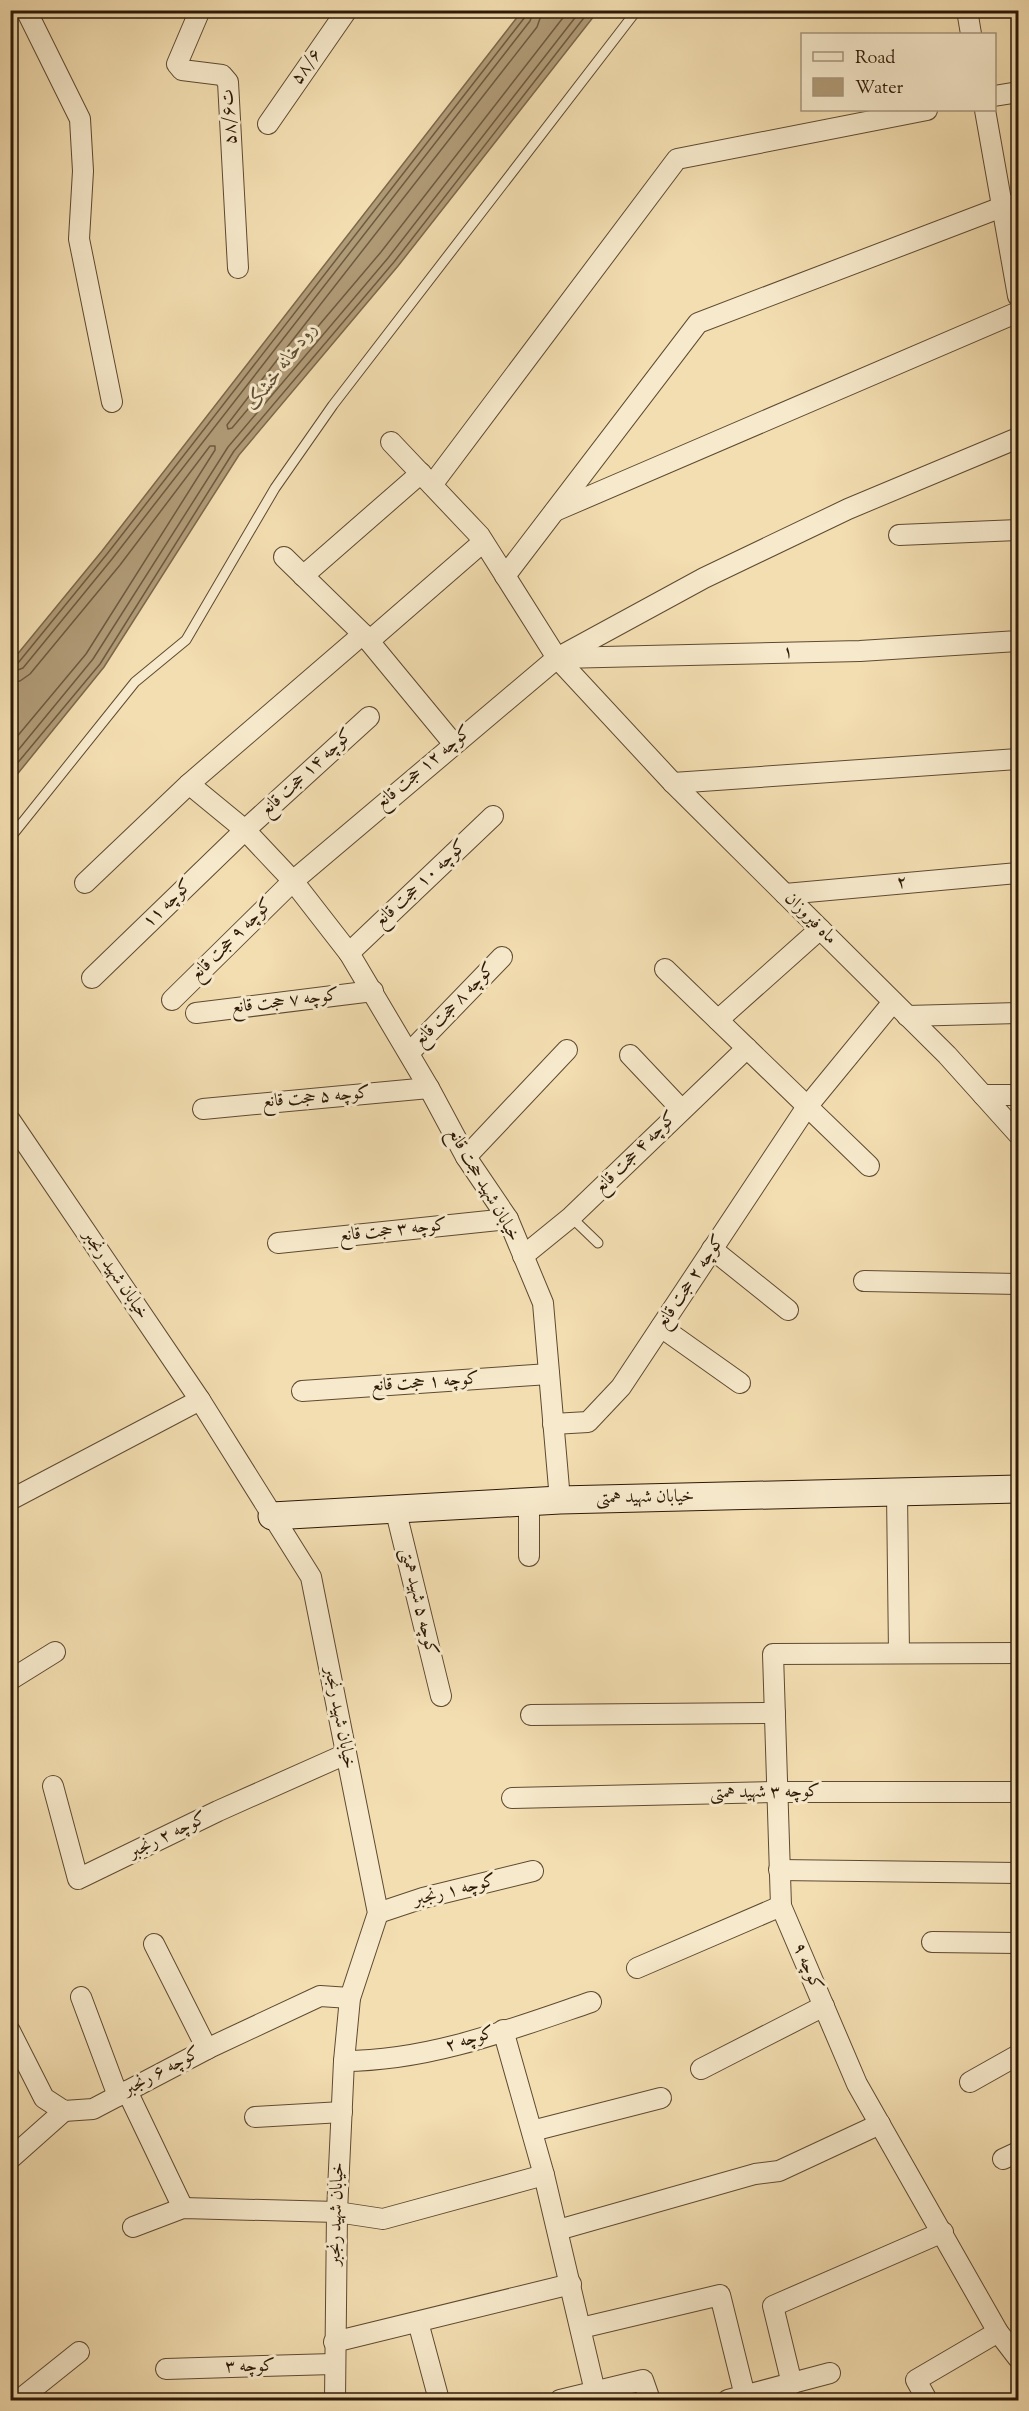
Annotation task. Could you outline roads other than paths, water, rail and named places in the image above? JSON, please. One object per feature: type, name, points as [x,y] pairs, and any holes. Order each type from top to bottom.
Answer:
[{"type":"street","points":[[26,10],[80,119],[83,171],[79,239],[112,402]]},
{"type":"street","name":"۵۸/۶ت","points":[[200,10],[177,64],[182,70],[222,75],[228,82],[238,268]]},
{"type":"street","name":"۵۸/۶","points":[[268,124],[347,10]]},
{"type":"street","points":[[967,10],[971,33]]},
{"type":"street","points":[[996,96],[1018,92]]},
{"type":"street","points":[[303,576],[427,479],[677,159],[922,111]]},
{"type":"street","points":[[985,111],[1010,205],[1018,296]]},
{"type":"street","points":[[505,576],[698,323],[1010,205]]},
{"type":"street","points":[[554,512],[1018,312]]},
{"type":"street","name":"کوچه ۱۲ حجت قانع","points":[[293,881],[453,743],[557,658],[724,568],[848,509],[1018,438]]},
{"type":"street","name":"ماه فیروزان","points":[[391,441],[483,542],[557,658],[673,783],[947,1055],[1018,1134]]},
{"type":"street","points":[[899,535],[1018,530]]},
{"type":"street","points":[[85,883],[189,784],[483,542]]},
{"type":"street","points":[[284,557],[366,637],[453,743]]},
{"type":"street","name":"۱","points":[[557,658],[860,651],[1018,640]]},
{"type":"street","name":"کوچه ۱۴ حجت قانع","points":[[245,830],[369,717]]},
{"type":"street","points":[[673,783],[1018,759]]},
{"type":"street","name":"خیابان شهید حجت قانع","points":[[189,784],[245,830],[293,881],[349,952],[429,1088],[466,1157],[508,1219],[543,1303],[560,1500]]},
{"type":"street","name":"کوچه ۱۰ حجت قانع","points":[[349,952],[493,816]]},
{"type":"street","name":"کوچه ۱۱","points":[[92,978],[245,830]]},
{"type":"street","name":"۲","points":[[785,894],[1018,873]]},
{"type":"street","name":"کوچه ۹ حجت قانع","points":[[172,1000],[293,881]]},
{"type":"street","points":[[718,1020],[820,928]]},
{"type":"street","name":"کوچه ۸ حجت قانع","points":[[409,1053],[502,957]]},
{"type":"street","points":[[665,969],[806,1108],[869,1166]]},
{"type":"street","name":"کوچه ۷ حجت قانع","points":[[196,1013],[373,991]]},
{"type":"street","name":"کوچه ۲ حجت قانع","points":[[553,1424],[588,1422],[621,1387],[806,1108],[893,1002]]},
{"type":"street","points":[[908,1016],[1018,1013]]},
{"type":"street","name":"کوچه ۴ حجت قانع","points":[[523,1256],[571,1217],[747,1048]]},
{"type":"street","points":[[466,1157],[567,1050]]},
{"type":"street","points":[[630,1055],[681,1109]]},
{"type":"street","name":"کوچه ۵ حجت قانع","points":[[203,1109],[429,1088]]},
{"type":"street","points":[[983,1095],[1018,1095]]},
{"type":"street","name":"خیابان شهید رنجبر","points":[[10,1120],[200,1400],[311,1577],[378,1913],[350,1998],[344,2061],[336,2212],[334,2400]]},
{"type":"street","name":"کوچه ۳ حجت قانع","points":[[278,1243],[508,1219]]},
{"type":"street","points":[[712,1250],[788,1310]]},
{"type":"street","points":[[864,1281],[1018,1284]]},
{"type":"street","points":[[661,1326],[740,1383]]},
{"type":"street","name":"کوچه ۱ حجت قانع","points":[[302,1391],[549,1374]]},
{"type":"street","points":[[10,1500],[200,1400]]},
{"type":"street","name":"خیابان شهید همتی","points":[[272,1516],[560,1500],[1018,1489]]},
{"type":"street","points":[[897,1493],[899,1653]]},
{"type":"street","points":[[529,1502],[529,1556]]},
{"type":"street","name":"کوچه ۵ شهید همتی","points":[[395,1508],[441,1696]]},
{"type":"street","points":[[10,1680],[55,1652]]},
{"type":"street","name":"کوچه ۹","points":[[1018,1653],[773,1654],[781,1906],[857,2084],[998,2332],[1018,2358]]},
{"type":"street","points":[[531,1715],[775,1713]]},
{"type":"street","name":"کوچه ۲ رنجبر","points":[[53,1786],[78,1879],[218,1811],[346,1755]]},
{"type":"street","name":"کوچه ۳ شهید همتی","points":[[512,1798],[777,1792],[1018,1792]]},
{"type":"street","points":[[779,1870],[1018,1873]]},
{"type":"street","name":"کوچه ۱ رنجبر","points":[[378,1913],[423,1898],[533,1871]]},
{"type":"street","points":[[637,1968],[781,1906]]},
{"type":"street","points":[[932,1942],[1018,1943]]},
{"type":"street","points":[[154,1944],[207,2049]]},
{"type":"street","name":"کوچه ۶ رنجبر","points":[[64,2111],[93,2109],[207,2049],[320,1995],[350,1998]]},
{"type":"street","points":[[81,1997],[122,2093],[183,2208]]},
{"type":"street","name":"کوچه ۲","points":[[344,2061],[375,2061],[435,2051],[591,2002]]},
{"type":"street","points":[[701,2069],[824,2006]]},
{"type":"street","points":[[503,2030],[558,2230],[595,2396]]},
{"type":"street","points":[[10,2159],[64,2111],[44,2098],[12,2037]]},
{"type":"street","points":[[970,2082],[1018,2055]]},
{"type":"street","points":[[532,2131],[661,2098]]},
{"type":"street","points":[[255,2117],[342,2112]]},
{"type":"street","points":[[558,2230],[755,2174],[778,2171],[880,2124]]},
{"type":"street","points":[[133,2227],[183,2208],[336,2212],[383,2219],[544,2175]]},
{"type":"street","points":[[792,2384],[773,2306],[943,2232]]},
{"type":"street","points":[[333,2342],[571,2284]]},
{"type":"street","points":[[581,2328],[720,2295],[737,2398],[830,2373]]},
{"type":"street","points":[[418,2322],[440,2400]]},
{"type":"street","points":[[927,2400],[916,2380],[998,2332]]},
{"type":"street","points":[[19,2400],[79,2352]]},
{"type":"street","name":"کوچه ۳","points":[[166,2369],[333,2364]]},
{"type":"street","points":[[560,2400],[595,2396],[643,2380],[650,2400]]},
{"type":"lane","points":[[10,838],[135,682],[186,640],[275,488],[333,405],[637,10]]},
{"type":"lane","points":[[571,1217],[598,1243]]},
{"type":"water","name":"رودخانه خشک","points":[[522,11],[598,11],[398,266],[239,455],[104,667],[11,782],[11,662],[102,551]]}]
